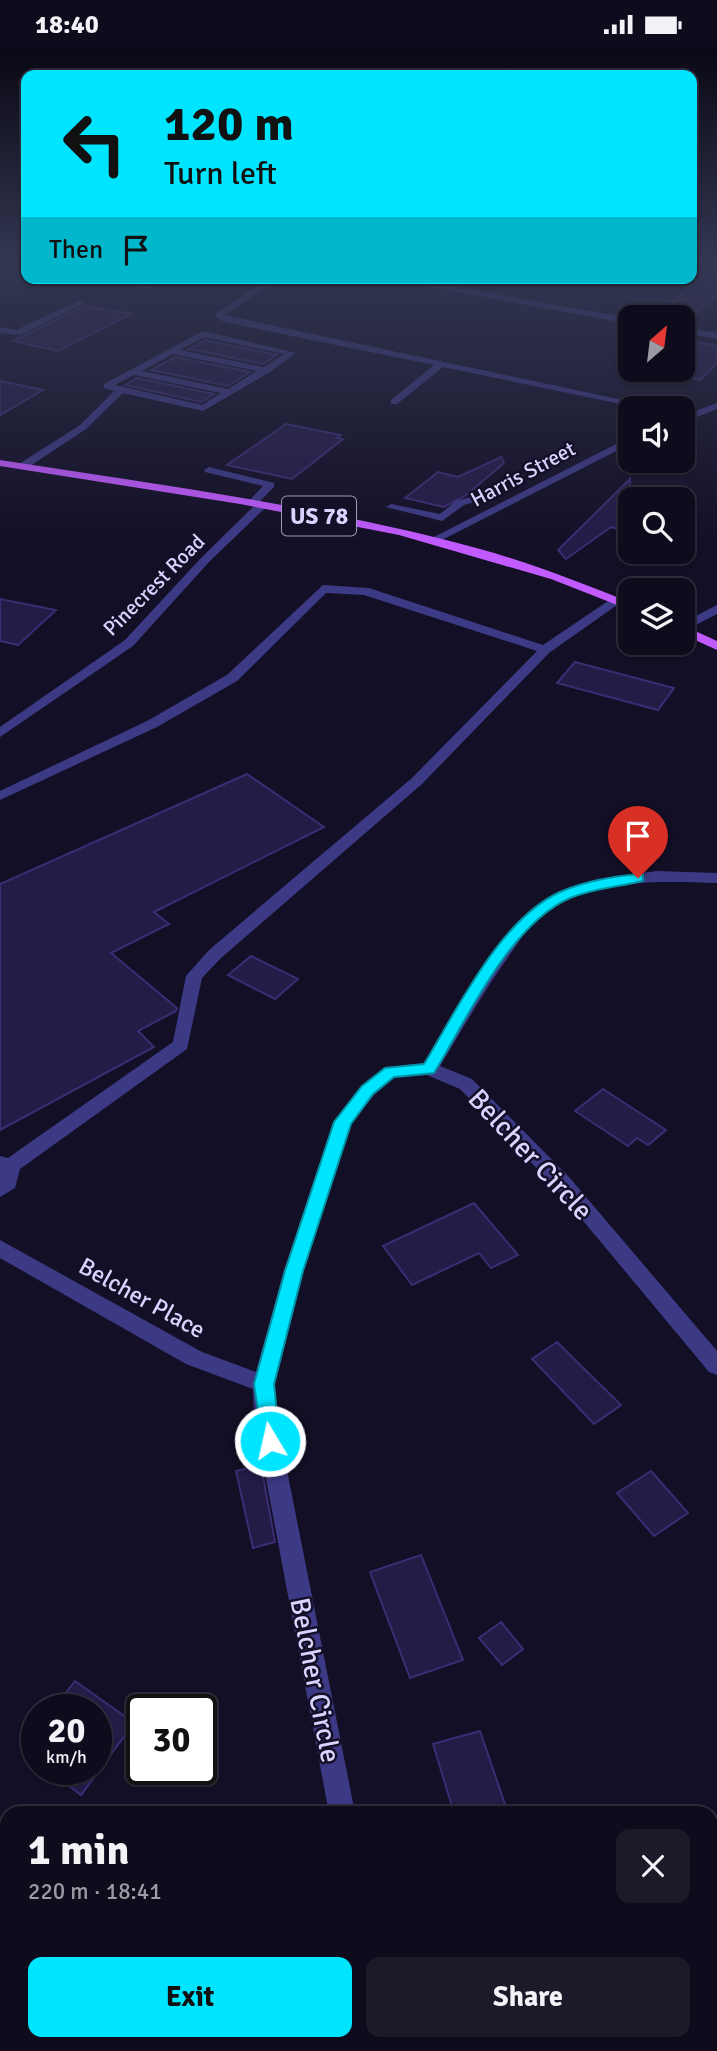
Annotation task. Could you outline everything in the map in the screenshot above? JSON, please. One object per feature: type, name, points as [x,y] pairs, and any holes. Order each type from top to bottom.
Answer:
[{"type":"main road","name":"US 78","points":[[0,463],[256,505],[434,540],[547,574],[618,601]]},
{"type":"main road","points":[[695,635],[717,646]]},
{"type":"street","points":[[162,356],[107,386],[203,408],[287,356]]},
{"type":"street","points":[[199,356],[267,370]]},
{"type":"street","points":[[400,356],[618,401]]},
{"type":"street","points":[[394,402],[440,365]]},
{"type":"street","points":[[133,372],[230,392]]},
{"type":"street","points":[[23,466],[83,427],[121,390]]},
{"type":"street","points":[[695,415],[717,406]]},
{"type":"street","name":"Harris Street","points":[[434,540],[618,446]]},
{"type":"street","name":"Pinecrest Road","points":[[0,733],[129,643],[256,505],[271,485],[209,470]]},
{"type":"street","points":[[391,507],[442,518],[450,512]]},
{"type":"street","points":[[393,531],[411,512]]},
{"type":"street","points":[[0,796],[152,724],[232,678],[323,589],[365,591],[545,650]]},
{"type":"street","points":[[0,1190],[8,1183],[5,1165],[181,1045],[194,976],[215,954],[417,781],[545,650],[618,607]]},
{"type":"street","points":[[695,621],[717,610]]},
{"type":"street","points":[[429,1069],[485,977],[528,919],[563,896],[601,883],[657,876],[717,878]]},
{"type":"street","name":"Belcher Circle","points":[[341,1806],[265,1415],[264,1384],[294,1271],[343,1122],[368,1090],[390,1072],[429,1069],[466,1084],[562,1182],[717,1366]]},
{"type":"street","name":"Belcher Place","points":[[0,1248],[194,1358],[264,1384]]},
{"type":"building","points":[[226,356],[275,356],[263,364]]},
{"type":"building","points":[[695,356],[717,356],[717,363],[700,380],[695,379]]},
{"type":"building","points":[[175,357],[250,372],[228,386],[151,370]]},
{"type":"building","points":[[137,378],[214,394],[201,402],[125,385]]},
{"type":"building","points":[[0,381],[43,390],[0,415]]},
{"type":"building","points":[[286,424],[341,435],[337,438],[343,439],[292,479],[227,465]]},
{"type":"building","points":[[501,457],[504,463],[465,496],[444,507],[405,498],[438,472],[458,477]]},
{"type":"building","points":[[630,479],[630,487],[622,487]]},
{"type":"building","points":[[618,491],[618,529],[611,527],[566,559],[558,550]]},
{"type":"building","points":[[0,599],[56,610],[18,645],[0,641]]},
{"type":"building","points":[[575,662],[674,688],[658,710],[557,683]]},
{"type":"building","points":[[247,774],[324,827],[154,912],[169,924],[111,953],[177,1008],[138,1031],[154,1047],[0,1130],[0,884]]},
{"type":"building","points":[[251,956],[298,979],[275,999],[228,975]]},
{"type":"building","points":[[603,1089],[666,1130],[648,1145],[637,1138],[628,1146],[575,1111]]},
{"type":"building","points":[[474,1203],[518,1255],[491,1268],[479,1253],[412,1285],[383,1246]]},
{"type":"building","points":[[557,1342],[621,1405],[594,1424],[532,1359]]},
{"type":"building","points":[[261,1465],[275,1542],[253,1548],[236,1471]]},
{"type":"building","points":[[651,1471],[688,1513],[654,1536],[617,1493]]},
{"type":"building","points":[[421,1555],[463,1660],[410,1678],[370,1572]]},
{"type":"building","points":[[501,1622],[523,1649],[502,1665],[479,1638]]},
{"type":"building","points":[[75,1681],[93,1694],[65,1694]]},
{"type":"building","points":[[112,1707],[126,1717],[126,1734],[112,1753]]},
{"type":"building","points":[[480,1731],[506,1806],[452,1806],[433,1744]]},
{"type":"building","points":[[68,1785],[88,1785],[81,1795]]},
{"type":"route","points":[[270,1441],[265,1415],[264,1384],[294,1271],[343,1122],[368,1090],[390,1072],[429,1069],[485,977],[528,919],[563,896],[601,883],[638,878]]}]
